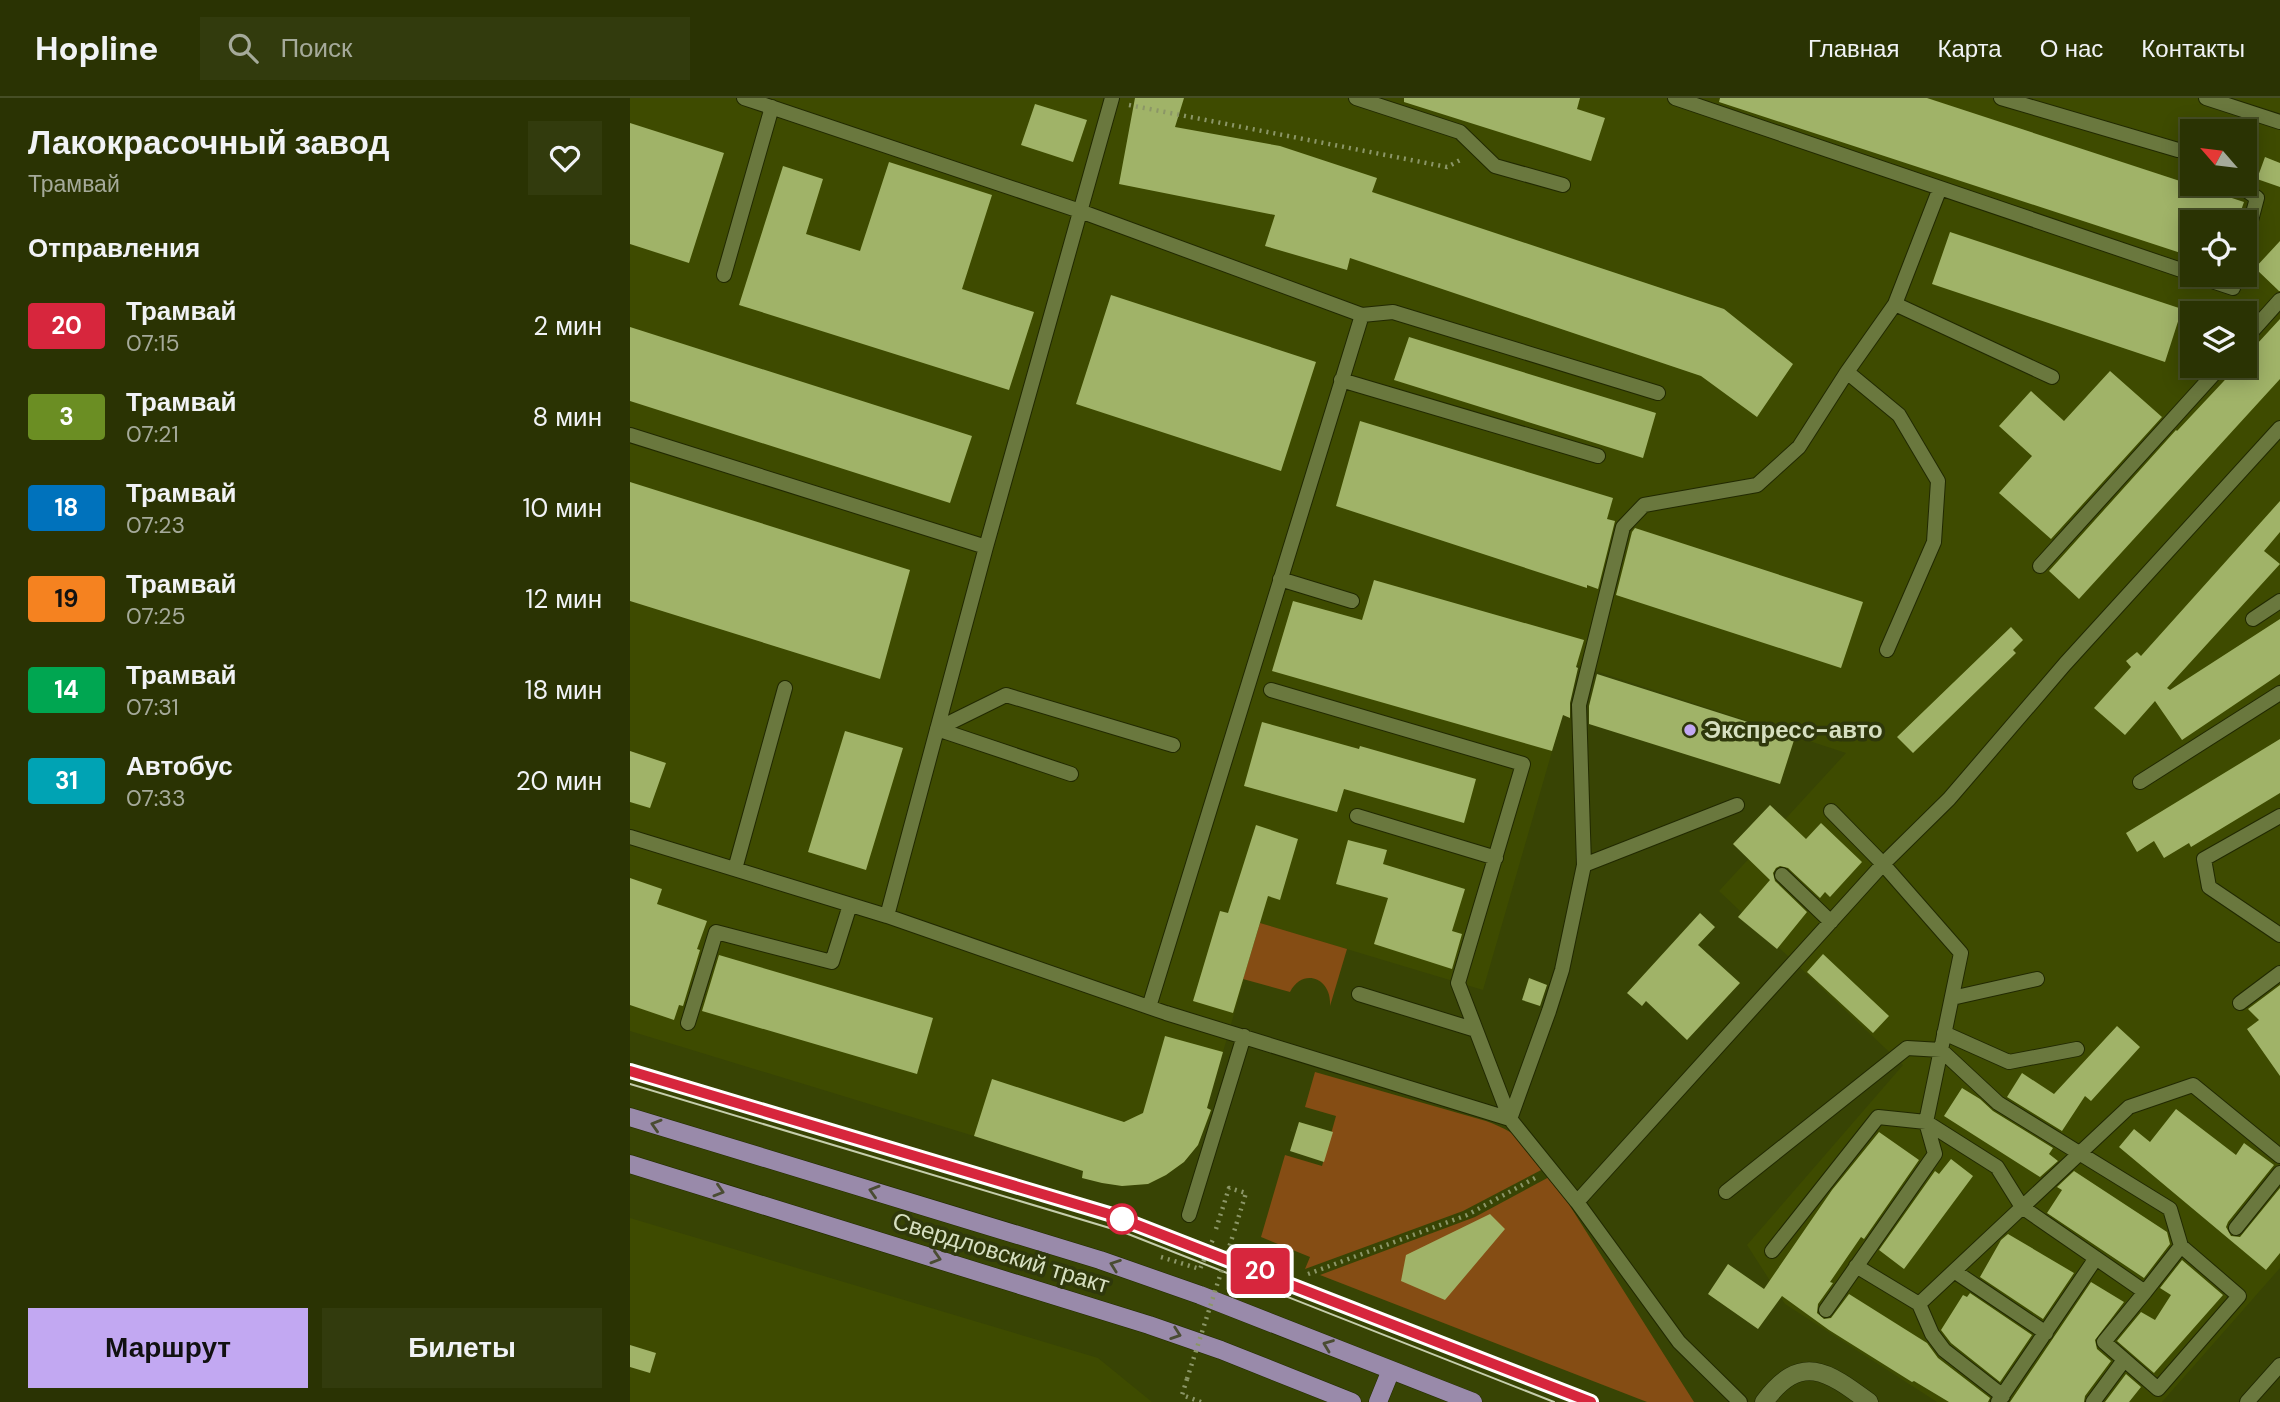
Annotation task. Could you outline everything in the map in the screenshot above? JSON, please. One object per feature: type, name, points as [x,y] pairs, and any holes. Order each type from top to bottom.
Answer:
[{"type":"main road","name":"Свердловский тракт","points":[[630,1117],[1100,1260],[1200,1295],[1473,1402]]},
{"type":"main road","name":"Свердловский тракт","points":[[630,1164],[1149,1325],[1222,1350],[1352,1402]]},
{"type":"main road","points":[[1378,1402],[1391,1370]]},
{"type":"main road","points":[[1764,1402],[1777,1385],[1790,1375],[1815,1371],[1847,1385],[1869,1402]]},
{"type":"lane","points":[[744,98],[1080,211],[1362,315],[1393,312],[1658,393]]},
{"type":"lane","points":[[1356,98],[1460,131],[1495,166],[1563,185]]},
{"type":"lane","points":[[1675,98],[2180,271]]},
{"type":"lane","points":[[2001,98],[2178,150]]},
{"type":"lane","points":[[2207,98],[2280,122]]},
{"type":"lane","points":[[887,916],[986,547],[1111,100]]},
{"type":"lane","points":[[724,275],[772,107]]},
{"type":"lane","points":[[1510,1119],[1562,970],[1584,865],[1579,705],[1623,527],[1644,505],[1757,485],[1799,447],[1895,304],[1940,188]]},
{"type":"lane","points":[[2257,326],[2280,300]]},
{"type":"lane","points":[[1895,304],[2052,377]]},
{"type":"lane","points":[[1149,1007],[1362,315]]},
{"type":"lane","points":[[1847,372],[1899,415],[1938,481],[1934,542],[1887,650]]},
{"type":"lane","points":[[2040,566],[2210,378]]},
{"type":"lane","points":[[1341,380],[1598,456]]},
{"type":"lane","points":[[1577,1202],[1883,864],[1949,799],[2066,664],[2280,428]]},
{"type":"lane","points":[[630,435],[986,547]]},
{"type":"lane","points":[[1280,579],[1352,601]]},
{"type":"lane","points":[[2253,619],[2280,601]]},
{"type":"lane","points":[[735,869],[785,688]]},
{"type":"lane","points":[[1271,690],[1523,764],[1458,983],[1510,1119],[1577,1202],[1679,1342],[1740,1402]]},
{"type":"lane","points":[[2140,782],[2280,693]]},
{"type":"lane","points":[[937,729],[1006,695],[1173,744]]},
{"type":"lane","points":[[937,729],[1071,774]]},
{"type":"lane","points":[[1584,865],[1737,806]]},
{"type":"lane","points":[[1826,1310],[1935,1154],[1926,1122],[1961,953],[1883,864],[1831,811]]},
{"type":"lane","points":[[1357,816],[1496,858]]},
{"type":"lane","points":[[2280,816],[2204,859],[2209,887],[2280,935]]},
{"type":"lane","points":[[630,837],[887,916],[1149,1007],[1510,1119]]},
{"type":"lane","points":[[1782,875],[1831,922]]},
{"type":"lane","points":[[688,1023],[716,932],[832,962],[850,905]]},
{"type":"lane","points":[[2240,1003],[2280,973]]},
{"type":"lane","points":[[1952,998],[2037,979]]},
{"type":"lane","points":[[1359,994],[1476,1030]]},
{"type":"lane","points":[[1944,1033],[2009,1062],[2077,1049]]},
{"type":"lane","points":[[1189,1215],[1244,1036]]},
{"type":"lane","points":[[1726,1192],[1908,1048],[1941,1049],[1998,1103],[2170,1209],[2181,1246],[2239,1296],[2158,1389],[2104,1342],[2181,1246]]},
{"type":"lane","points":[[1919,1304],[2129,1107],[2193,1085],[2280,1156]]},
{"type":"lane","points":[[1772,1251],[1878,1117],[1926,1122],[1997,1167],[2022,1207],[2145,1292]]},
{"type":"lane","points":[[2236,1228],[2280,1173]]},
{"type":"lane","points":[[1856,1266],[1919,1304],[1931,1334],[1944,1350],[2001,1399],[2096,1258]]},
{"type":"lane","points":[[1954,1271],[2046,1333]]},
{"type":"lane","points":[[2093,1402],[2124,1360]]},
{"type":"lane","points":[[2247,1402],[2280,1365]]},
{"type":"path","points":[[1111,100],[1447,167],[1479,150]]},
{"type":"path","points":[[1308,1274],[1467,1215],[1551,1170]]},
{"type":"path","points":[[1200,1402],[1182,1395],[1246,1193],[1229,1188],[1216,1229]]},
{"type":"path","points":[[1150,1254],[1200,1269],[1214,1237]]},
{"type":"shaded area","points":[[630,98],[2280,98],[2280,1268],[2162,1402],[1937,1402],[1785,1304],[1747,1245],[1903,1065],[1719,891],[1846,753],[1577,665],[1483,990],[1260,923],[1207,1108],[1212,1110],[1198,1145],[1184,1162],[1148,1184],[1122,1186],[1082,1178],[1083,1171],[630,1031]]},
{"type":"shaded area","points":[[1260,923],[1347,949],[1330,1006],[1326,988],[1316,979],[1302,980],[1290,992],[1243,979]]},
{"type":"shaded area","points":[[1315,1072],[1496,1125],[1520,1139],[1545,1168],[1463,1211],[1305,1269],[1310,1257],[1261,1237],[1285,1155],[1322,1166],[1336,1116],[1305,1107]]},
{"type":"shaded area","points":[[1551,1176],[1694,1402],[1647,1402],[1320,1275],[1475,1217]]},
{"type":"shaded area","points":[[630,1218],[1098,1358],[1152,1402],[630,1402]]},
{"type":"building","points":[[1135,98],[1184,98],[1175,127],[1280,146],[1377,178],[1372,192],[1724,309],[1793,364],[1757,417],[1701,376],[1350,258],[1347,270],[1265,246],[1275,215],[1119,184]]},
{"type":"building","points":[[1404,98],[1580,98],[1577,109],[1605,118],[1591,161],[1404,102]]},
{"type":"building","points":[[1720,98],[1927,98],[2180,181],[2180,196],[2226,196],[2244,202],[2241,210],[2180,210],[2180,253],[1719,102]]},
{"type":"building","points":[[1035,104],[1087,120],[1073,162],[1021,145]]},
{"type":"building","points":[[630,123],[724,153],[689,263],[630,244]]},
{"type":"building","points":[[2265,157],[2280,163],[2280,187],[2258,179]]},
{"type":"building","points":[[889,162],[992,195],[962,289],[1034,312],[1009,390],[739,305],[783,166],[823,179],[806,234],[860,251]]},
{"type":"building","points":[[1950,232],[2180,308],[2180,315],[2165,362],[1932,284]]},
{"type":"building","points":[[2280,241],[2280,291],[2257,270],[2257,266]]},
{"type":"building","points":[[1111,295],[1316,362],[1281,471],[1076,404]]},
{"type":"building","points":[[2280,319],[2280,379],[2079,599],[2049,571],[2227,378],[2257,378],[2257,344]]},
{"type":"building","points":[[630,327],[972,436],[950,503],[630,401]]},
{"type":"building","points":[[1409,337],[1656,413],[1643,458],[1394,380]]},
{"type":"building","points":[[2110,371],[2162,417],[2051,539],[1999,493],[2032,456],[1999,426],[2031,391],[2064,421]]},
{"type":"building","points":[[1360,421],[1613,498],[1607,519],[1615,521],[1598,589],[1587,585],[1587,588],[1336,506]]},
{"type":"building","points":[[630,482],[910,570],[880,679],[630,601]]},
{"type":"building","points":[[2280,501],[2280,532],[2264,551],[2280,564],[2167,688],[2170,690],[2280,619],[2280,674],[2182,740],[2155,701],[2125,735],[2094,708],[2131,667],[2126,661],[2137,652],[2141,656]]},
{"type":"building","points":[[1635,528],[1863,602],[1841,668],[1616,595]]},
{"type":"building","points":[[1374,580],[1584,640],[1576,667],[1578,668],[1570,703],[1570,718],[1563,715],[1552,751],[1272,671],[1293,601],[1362,620]]},
{"type":"building","points":[[2011,627],[2023,640],[2013,650],[2016,653],[1913,753],[1897,737]]},
{"type":"building","name":"Экспресс-авто","points":[[1597,674],[1795,737],[1780,784],[1589,724],[1589,706]]},
{"type":"building","points":[[1262,722],[1476,779],[1464,823],[1344,789],[1337,812],[1244,786]]},
{"type":"building","points":[[845,731],[903,748],[866,870],[808,852]]},
{"type":"building","points":[[2280,739],[2280,793],[2191,847],[2189,843],[2164,858],[2154,841],[2137,852],[2126,833]]},
{"type":"building","points":[[630,751],[666,763],[650,808],[630,802]]},
{"type":"building","points":[[1770,805],[1806,839],[1821,823],[1862,862],[1830,897],[1825,892],[1820,898],[1788,868],[1776,868],[1773,873],[1775,881],[1807,912],[1777,949],[1738,917],[1770,880],[1733,844]]},
{"type":"building","points":[[1256,825],[1298,839],[1280,900],[1268,896],[1233,1013],[1193,1001],[1220,911],[1228,913]]},
{"type":"building","points":[[1348,840],[1387,850],[1383,864],[1465,889],[1452,931],[1462,934],[1452,969],[1374,944],[1388,898],[1336,884]]},
{"type":"building","points":[[630,878],[662,889],[657,904],[707,921],[683,1006],[679,1005],[674,1020],[630,1005]]},
{"type":"building","points":[[1700,913],[1715,927],[1698,945],[1740,983],[1687,1040],[1646,1001],[1642,1006],[1627,993]]},
{"type":"building","points":[[1823,954],[1889,1016],[1873,1033],[1807,972]]},
{"type":"building","points":[[719,955],[933,1018],[917,1074],[702,1011]]},
{"type":"building","points":[[1529,978],[1547,985],[1540,1006],[1522,1000]]},
{"type":"building","points":[[2280,985],[2280,1076],[2247,1029],[2259,1020],[2248,1009]]},
{"type":"building","points":[[2117,1026],[2140,1047],[2091,1101],[2085,1096],[2062,1131],[2007,1097],[2022,1073],[2054,1094]]},
{"type":"building","points":[[1165,1036],[1223,1052],[1207,1108],[1211,1110],[1198,1145],[1184,1162],[1166,1175],[1148,1184],[1122,1186],[1102,1183],[1082,1178],[1083,1171],[974,1136],[992,1079],[1124,1122],[1143,1113]]},
{"type":"building","points":[[1962,1088],[1993,1111],[2053,1148],[2049,1154],[2058,1161],[2040,1177],[1944,1116]]},
{"type":"building","points":[[2176,1109],[2236,1155],[2244,1143],[2274,1165],[2226,1227],[2231,1236],[2240,1237],[2280,1188],[2280,1253],[2266,1270],[2119,1147],[2134,1129],[2150,1142]]},
{"type":"building","points":[[1299,1122],[1333,1132],[1324,1162],[1290,1151]]},
{"type":"building","points":[[1879,1132],[1919,1160],[1864,1239],[1861,1237],[1830,1282],[1833,1283],[1818,1304],[1817,1313],[1824,1319],[1831,1318],[1849,1294],[1927,1343],[1938,1358],[1990,1398],[1988,1402],[1949,1402],[1829,1330],[1782,1296],[1758,1329],[1708,1294],[1728,1264],[1764,1289],[1832,1190]]},
{"type":"building","points":[[1951,1159],[1973,1176],[1904,1269],[1879,1250],[1935,1171],[1939,1174]]},
{"type":"building","points":[[2074,1171],[2167,1232],[2170,1244],[2144,1278],[2047,1213],[2062,1190],[2057,1187]]},
{"type":"building","points":[[1490,1214],[1505,1229],[1445,1300],[1401,1281],[1406,1255]]},
{"type":"building","points":[[2008,1234],[2074,1273],[2043,1319],[1980,1277],[2001,1240]]},
{"type":"building","points":[[2182,1260],[2223,1295],[2154,1373],[2117,1341],[2141,1312],[2155,1320],[2171,1295],[2160,1288]]},
{"type":"building","points":[[2091,1282],[2124,1302],[2095,1340],[2097,1349],[2111,1361],[2085,1396],[2084,1402],[2010,1402]]},
{"type":"building","points":[[1970,1293],[2032,1335],[2000,1382],[1951,1343],[1941,1330],[1963,1295],[1967,1297]]},
{"type":"building","points":[[630,1345],[656,1353],[650,1373],[630,1367]]},
{"type":"building","points":[[2126,1374],[2141,1387],[2129,1402],[2105,1402]]},
{"type":"tram line","points":[[630,1071],[1109,1214],[1591,1402]]},
{"type":"tram line","name":"20","points":[[630,1071],[1109,1214],[1591,1402]]},
{"type":"tram line","points":[[630,1084],[1123,1232],[1554,1402]]},
{"type":"place","name":"Экспресс-авто","points":[[1690,730]]}]
